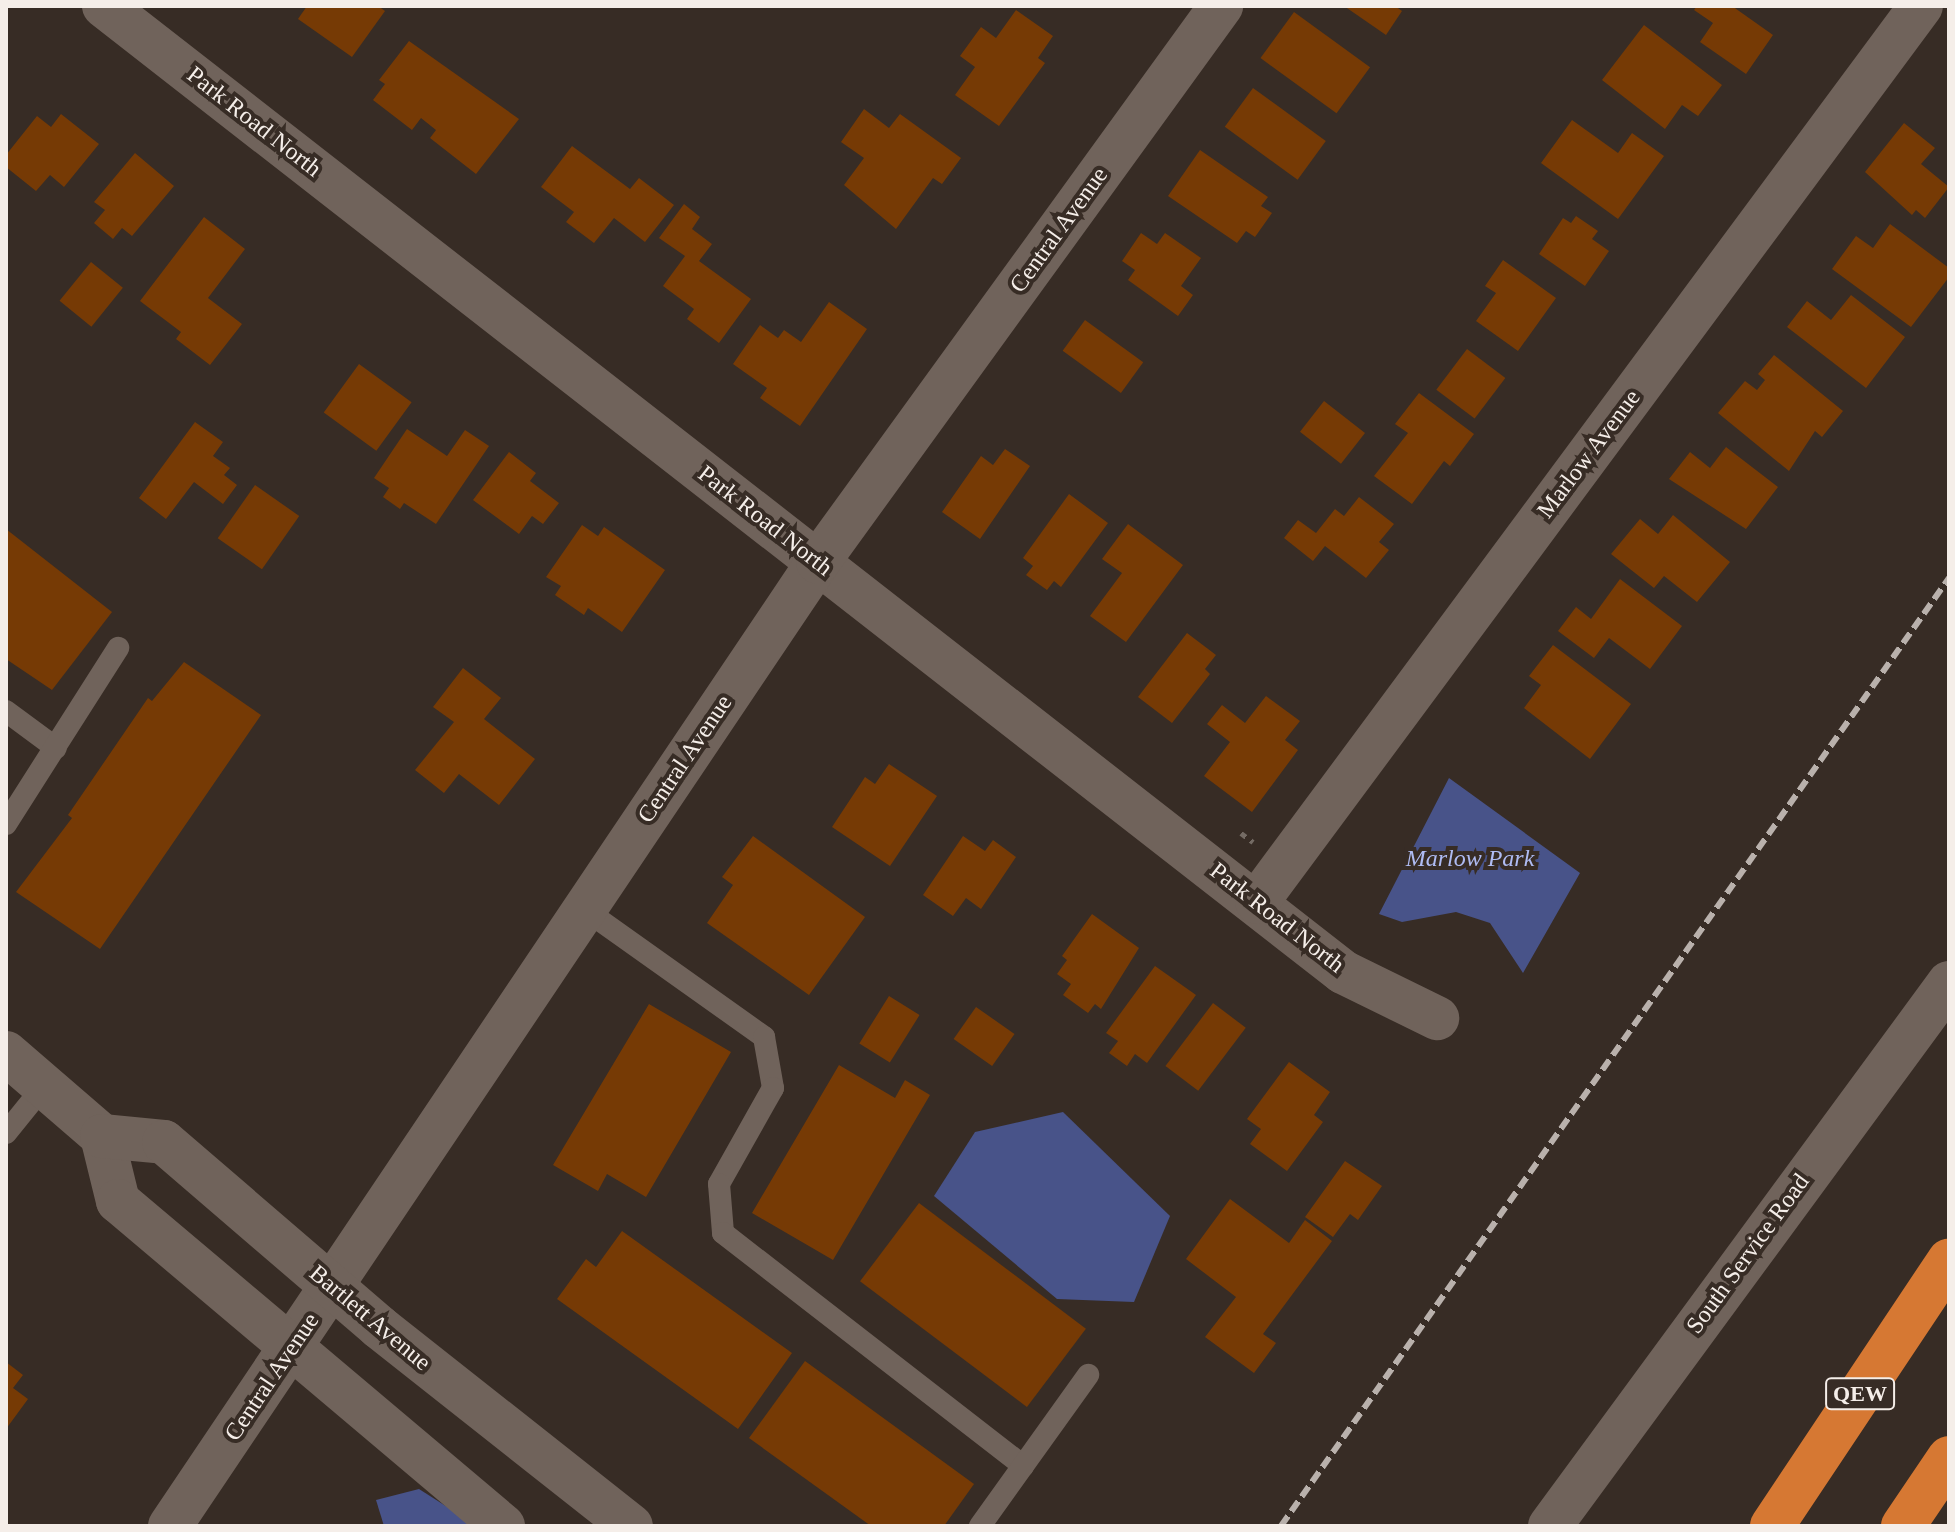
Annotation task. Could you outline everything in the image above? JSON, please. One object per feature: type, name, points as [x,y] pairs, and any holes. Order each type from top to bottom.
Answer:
[{"type":"highway","name":"QEW","points":[[1772,1526],[1949,1261]]},
{"type":"highway","points":[[1903,1526],[1949,1458]]},
{"type":"street","name":"Park Road North","points":[[104,6],[1343,972],[1437,1018]]},
{"type":"street","name":"Central Avenue","points":[[170,1526],[291,1351],[818,562],[1221,6]]},
{"type":"street","name":"Marlow Avenue","points":[[1257,902],[1921,6]]},
{"type":"street","name":"South Service Road","points":[[1550,1526],[1949,983]]},
{"type":"street","points":[[6,1053],[102,1136],[118,1201],[291,1351],[503,1526]]},
{"type":"street","name":"Bartlett Avenue","points":[[102,1136],[164,1142],[332,1286],[631,1526]]},
{"type":"lane","points":[[6,824],[118,648]]},
{"type":"lane","points":[[6,711],[56,748]]},
{"type":"lane","points":[[584,909],[764,1037],[773,1088],[719,1184],[723,1233],[1023,1466]]},
{"type":"lane","points":[[6,1133],[44,1086]]},
{"type":"lane","points":[[980,1526],[1088,1375]]},
{"type":"green space","name":"Marlow Park","points":[[1449,778],[1580,873],[1523,973],[1490,923],[1456,912],[1402,922],[1379,914]]},
{"type":"green space","points":[[1063,1112],[1170,1216],[1134,1302],[1057,1299],[934,1196],[975,1132]]},
{"type":"green space","points":[[419,1489],[463,1517],[469,1526],[384,1526],[376,1500]]},
{"type":"building","points":[[307,6],[378,6],[385,11],[352,57],[298,19]]},
{"type":"building","points":[[1344,6],[1395,6],[1402,11],[1386,35]]},
{"type":"building","points":[[1697,6],[1732,6],[1773,35],[1746,74],[1700,42],[1713,23],[1694,10]]},
{"type":"building","points":[[1016,10],[1053,36],[1038,58],[1045,63],[999,126],[955,95],[975,67],[960,56],[981,27],[996,38]]},
{"type":"building","points":[[1294,12],[1370,67],[1337,113],[1260,58]]},
{"type":"building","points":[[1644,25],[1722,85],[1698,116],[1682,105],[1665,129],[1602,80]]},
{"type":"building","points":[[409,41],[519,119],[476,174],[430,138],[436,130],[421,118],[412,130],[373,100],[385,84],[379,80]]},
{"type":"building","points":[[1253,88],[1326,141],[1298,180],[1225,127]]},
{"type":"building","points":[[864,109],[889,128],[900,114],[961,158],[942,184],[933,178],[896,229],[844,185],[864,158],[841,142]]},
{"type":"building","points":[[61,114],[99,144],[64,187],[50,175],[36,191],[6,167],[6,155],[37,116],[51,127]]},
{"type":"building","points":[[1572,120],[1618,153],[1632,133],[1664,156],[1618,219],[1541,163]]},
{"type":"building","points":[[1904,123],[1935,148],[1921,164],[1949,187],[1925,218],[1916,210],[1912,215],[1865,172]]},
{"type":"building","points":[[572,146],[630,189],[639,178],[674,205],[645,242],[614,218],[594,243],[566,222],[574,212],[541,187]]},
{"type":"building","points":[[1200,150],[1268,197],[1261,206],[1272,213],[1255,237],[1246,231],[1237,243],[1168,196]]},
{"type":"building","points":[[135,153],[174,186],[132,236],[122,228],[113,239],[94,223],[105,210],[94,202]]},
{"type":"building","points":[[684,204],[700,217],[692,229],[712,244],[699,261],[751,299],[719,343],[687,319],[694,309],[663,286],[685,256],[659,238]]},
{"type":"building","points":[[1576,216],[1598,231],[1592,239],[1609,251],[1585,286],[1539,254],[1563,218],[1571,223]]},
{"type":"building","points":[[204,217],[245,249],[208,298],[242,324],[210,365],[176,339],[181,332],[140,301]]},
{"type":"building","points":[[1890,224],[1949,268],[1949,277],[1911,327],[1832,269],[1856,236],[1873,248]]},
{"type":"building","points":[[1141,233],[1157,244],[1165,233],[1201,258],[1181,286],[1193,295],[1178,316],[1128,280],[1135,270],[1122,261]]},
{"type":"building","points":[[1503,260],[1556,298],[1518,351],[1476,321],[1496,293],[1485,286]]},
{"type":"building","points":[[91,262],[123,288],[91,327],[60,301]]},
{"type":"building","points":[[1851,295],[1905,337],[1866,388],[1787,327],[1807,301],[1831,320]]},
{"type":"building","points":[[829,302],[867,329],[800,426],[760,398],[767,388],[733,364],[760,325],[778,338],[784,330],[801,342]]},
{"type":"building","points":[[1085,320],[1143,362],[1121,393],[1063,351]]},
{"type":"building","points":[[1467,349],[1505,378],[1475,419],[1436,390]]},
{"type":"building","points":[[1774,355],[1843,411],[1822,437],[1815,431],[1789,471],[1718,413],[1745,381],[1757,390],[1765,380],[1758,374]]},
{"type":"building","points":[[359,364],[412,402],[376,451],[324,413]]},
{"type":"building","points":[[1419,393],[1474,434],[1450,466],[1444,461],[1412,504],[1374,476],[1408,433],[1395,424]]},
{"type":"building","points":[[1324,401],[1365,433],[1341,464],[1300,432]]},
{"type":"building","points":[[195,422],[223,442],[213,456],[230,468],[224,475],[237,485],[223,504],[194,482],[166,519],[139,498]]},
{"type":"building","points":[[407,429],[447,456],[465,430],[489,446],[436,524],[404,503],[400,509],[383,497],[389,488],[374,478]]},
{"type":"building","points":[[1726,447],[1778,487],[1746,529],[1669,479],[1690,452],[1710,468]]},
{"type":"building","points":[[1005,449],[1030,466],[980,539],[942,512],[981,456],[993,465]]},
{"type":"building","points":[[509,452],[536,473],[530,481],[559,503],[543,524],[532,516],[519,534],[473,500]]},
{"type":"building","points":[[255,485],[299,516],[262,569],[218,538]]},
{"type":"building","points":[[1069,494],[1108,523],[1061,587],[1054,581],[1047,590],[1026,575],[1033,566],[1023,558]]},
{"type":"building","points":[[1359,497],[1394,524],[1379,542],[1389,550],[1366,578],[1325,546],[1313,561],[1284,538],[1298,520],[1316,533],[1335,509],[1344,516]]},
{"type":"building","points":[[1673,515],[1730,562],[1697,602],[1664,576],[1654,588],[1611,554],[1640,519],[1658,534]]},
{"type":"building","points":[[1128,524],[1183,565],[1126,642],[1090,616],[1122,573],[1102,559]]},
{"type":"building","points":[[582,525],[598,536],[604,527],[665,570],[622,632],[588,608],[584,615],[555,595],[561,586],[546,577]]},
{"type":"building","points":[[6,529],[112,612],[52,690],[6,659]]},
{"type":"building","points":[[1620,579],[1682,626],[1650,669],[1609,638],[1594,658],[1558,631],[1576,607],[1591,619]]},
{"type":"building","points":[[1187,633],[1216,655],[1205,669],[1210,674],[1172,723],[1138,697]]},
{"type":"building","points":[[1553,645],[1631,704],[1590,759],[1524,708],[1541,685],[1529,676]]},
{"type":"building","points":[[184,662],[261,715],[100,949],[16,892],[72,818],[68,815],[148,698],[152,701]]},
{"type":"building","points":[[463,668],[501,698],[484,719],[535,759],[499,805],[459,774],[444,793],[415,770],[454,722],[433,707]]},
{"type":"building","points":[[1266,696],[1300,721],[1285,740],[1298,750],[1252,812],[1204,776],[1230,742],[1207,724],[1222,705],[1245,723]]},
{"type":"building","points":[[889,764],[937,796],[890,866],[832,827],[865,777],[875,784]]},
{"type":"building","points":[[753,836],[865,917],[809,995],[707,923],[733,885],[722,877]]},
{"type":"building","points":[[963,836],[985,851],[993,840],[1016,857],[981,909],[966,898],[953,916],[923,895]]},
{"type":"building","points":[[1092,914],[1139,948],[1101,1009],[1095,1004],[1088,1013],[1063,995],[1071,984],[1057,974],[1067,960],[1062,956]]},
{"type":"building","points":[[1155,966],[1196,995],[1147,1063],[1135,1054],[1127,1066],[1109,1053],[1118,1041],[1106,1033]]},
{"type":"building","points":[[889,996],[920,1015],[890,1063],[859,1043]]},
{"type":"building","points":[[1213,1003],[1246,1028],[1198,1091],[1165,1066]]},
{"type":"building","points":[[649,1004],[731,1052],[646,1197],[607,1174],[598,1191],[553,1165]]},
{"type":"building","points":[[976,1007],[1015,1034],[992,1066],[954,1039]]},
{"type":"building","points":[[1289,1062],[1330,1092],[1314,1115],[1323,1122],[1287,1171],[1250,1144],[1261,1129],[1247,1119]]},
{"type":"building","points":[[839,1065],[895,1098],[905,1080],[930,1095],[833,1260],[752,1213]]},
{"type":"building","points":[[1345,1161],[1382,1186],[1358,1220],[1350,1214],[1333,1237],[1305,1217]]},
{"type":"building","points":[[1230,1199],[1289,1243],[1305,1220],[1332,1241],[1263,1334],[1276,1343],[1254,1373],[1205,1337],[1236,1297],[1186,1259]]},
{"type":"building","points":[[919,1203],[1086,1329],[1027,1407],[860,1281]]},
{"type":"building","points":[[622,1231],[792,1353],[738,1429],[557,1299],[586,1259],[596,1267]]},
{"type":"building","points":[[805,1361],[974,1484],[944,1526],[871,1526],[749,1438]]},
{"type":"building","points":[[6,1362],[23,1375],[13,1388],[28,1399],[6,1429]]},
{"type":"railway","points":[[1281,1526],[1949,578]]}]
